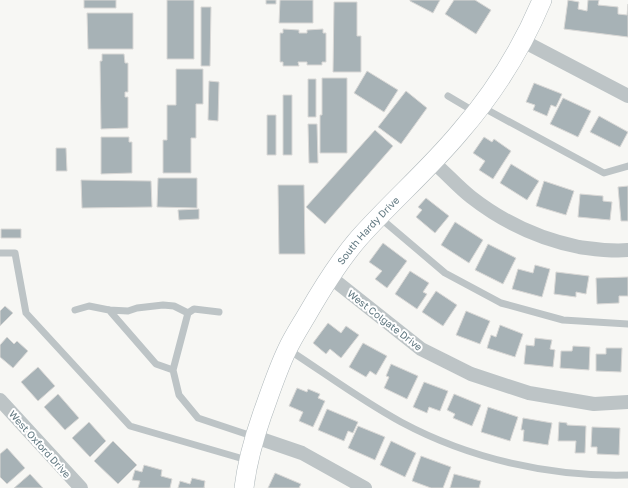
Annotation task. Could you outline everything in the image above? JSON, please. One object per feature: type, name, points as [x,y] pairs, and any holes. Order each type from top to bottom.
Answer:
[{"type":"street","name":"South Hardy Drive","points":[[244,488],[255,437],[275,377],[287,348],[329,276],[358,239],[433,162],[478,109],[498,81],[523,41],[542,0]]},
{"type":"street","points":[[523,41],[628,96]]},
{"type":"street","points":[[433,162],[476,201],[500,218],[535,235],[563,244],[594,249],[628,250]]},
{"type":"street","name":"West Colgate Drive","points":[[329,276],[421,349],[471,374],[529,393],[594,404],[628,402]]},
{"type":"street","name":"West Oxford Drive","points":[[0,400],[81,488]]},
{"type":"street","points":[[255,437],[302,453],[365,488]]},
{"type":"lane","points":[[448,96],[478,109],[604,173],[628,166]]},
{"type":"lane","points":[[379,217],[445,272],[500,303],[563,320],[628,324]]},
{"type":"lane","points":[[0,253],[15,253],[26,313],[130,426],[249,460]]},
{"type":"lane","points":[[75,310],[89,306],[109,310],[128,311],[137,308],[163,305],[174,306],[188,313]]},
{"type":"lane","points":[[219,312],[194,309],[188,313],[173,370],[179,396],[198,418],[255,437]]},
{"type":"lane","points":[[109,310],[156,364],[173,370]]},
{"type":"lane","points":[[287,348],[401,422],[461,449],[525,467],[598,476],[628,475]]},
{"type":"building","points":[[84,0],[116,0],[116,8],[84,8]]},
{"type":"building","points":[[167,0],[194,0],[194,59],[167,59]]},
{"type":"building","points":[[266,0],[276,0],[276,4],[266,4]]},
{"type":"building","points":[[280,0],[313,0],[313,23],[279,23]]},
{"type":"building","points":[[410,0],[440,0],[433,13]]},
{"type":"building","points":[[454,0],[475,0],[491,10],[476,34],[445,14]]},
{"type":"building","points":[[568,0],[579,2],[578,9],[587,11],[588,0],[599,0],[598,5],[618,7],[618,14],[627,15],[628,4],[628,37],[564,29]]},
{"type":"building","points":[[334,2],[357,2],[357,36],[361,36],[361,72],[333,72]]},
{"type":"building","points":[[201,7],[211,7],[210,66],[201,66]]},
{"type":"building","points":[[87,13],[133,13],[133,49],[88,49]]},
{"type":"building","points":[[283,29],[299,30],[299,33],[307,33],[307,30],[323,29],[323,33],[326,33],[326,62],[322,62],[322,65],[307,65],[307,62],[298,62],[299,66],[283,66],[283,62],[280,62],[280,33],[283,33]]},
{"type":"building","points":[[102,54],[124,54],[125,63],[128,63],[128,92],[125,92],[125,97],[128,97],[128,128],[101,129],[100,61],[102,61]]},
{"type":"building","points":[[176,69],[203,69],[203,104],[196,104],[196,138],[191,138],[191,173],[163,173],[163,140],[167,140],[167,105],[176,105]]},
{"type":"building","points":[[367,71],[398,90],[384,112],[354,93]]},
{"type":"building","points":[[322,78],[347,78],[347,153],[320,153]]},
{"type":"building","points":[[308,79],[316,79],[316,117],[308,117]]},
{"type":"building","points":[[209,81],[219,82],[218,121],[208,120]]},
{"type":"building","points":[[534,83],[562,94],[556,107],[551,105],[547,116],[533,110],[535,105],[526,102]]},
{"type":"building","points":[[406,91],[427,108],[401,144],[378,127]]},
{"type":"building","points":[[283,95],[292,95],[292,155],[283,155]]},
{"type":"building","points":[[563,98],[591,111],[578,137],[550,124]]},
{"type":"building","points":[[267,115],[276,115],[276,155],[267,155]]},
{"type":"building","points":[[599,116],[628,132],[620,147],[590,132]]},
{"type":"building","points":[[308,124],[317,124],[318,163],[309,163]]},
{"type":"building","points":[[375,130],[393,146],[325,224],[306,207]]},
{"type":"building","points":[[101,137],[129,137],[129,142],[132,142],[132,173],[101,174]]},
{"type":"building","points":[[484,137],[492,142],[494,139],[511,151],[493,179],[479,170],[485,161],[473,153]]},
{"type":"building","points":[[56,148],[66,148],[67,171],[56,171]]},
{"type":"building","points":[[511,164],[539,181],[527,200],[500,183]]},
{"type":"building","points":[[158,178],[197,178],[197,208],[157,207]]},
{"type":"building","points":[[81,180],[151,181],[152,207],[82,208]]},
{"type":"building","points":[[544,181],[574,191],[566,215],[536,206]]},
{"type":"building","points":[[278,185],[304,185],[305,254],[279,254]]},
{"type":"building","points":[[628,186],[628,221],[621,221],[618,187]]},
{"type":"building","points":[[580,194],[603,196],[603,201],[612,202],[610,220],[578,217]]},
{"type":"building","points":[[426,198],[449,216],[435,233],[416,217],[422,210],[418,207]]},
{"type":"building","points":[[199,209],[199,219],[179,220],[178,210]]},
{"type":"building","points":[[455,222],[483,240],[469,263],[441,245]]},
{"type":"building","points":[[1,229],[21,229],[21,238],[1,238]]},
{"type":"building","points":[[383,243],[407,261],[387,288],[375,279],[382,271],[369,262]]},
{"type":"building","points":[[488,244],[516,258],[503,284],[475,270]]},
{"type":"building","points":[[535,265],[550,269],[542,297],[512,289],[518,269],[533,273]]},
{"type":"building","points":[[410,271],[429,283],[423,292],[427,294],[417,309],[395,294]]},
{"type":"building","points":[[556,272],[589,276],[586,294],[576,292],[576,297],[554,294]]},
{"type":"building","points":[[628,277],[628,296],[619,296],[619,303],[597,304],[596,278]]},
{"type":"building","points":[[436,291],[457,305],[443,326],[422,312]]},
{"type":"building","points":[[5,306],[13,313],[0,326],[0,311]]},
{"type":"building","points":[[466,311],[490,321],[480,344],[456,335]]},
{"type":"building","points":[[328,323],[341,333],[346,326],[359,335],[341,358],[330,349],[326,354],[313,343]]},
{"type":"building","points":[[500,325],[523,334],[515,357],[487,348],[491,335],[496,337]]},
{"type":"building","points":[[7,337],[14,344],[17,341],[28,351],[13,368],[0,357],[0,345]]},
{"type":"building","points":[[535,338],[552,340],[550,349],[555,350],[553,367],[524,364],[526,345],[534,346]]},
{"type":"building","points":[[363,343],[387,356],[376,375],[370,371],[366,377],[349,367]]},
{"type":"building","points":[[573,346],[590,347],[589,370],[560,368],[561,351],[572,351]]},
{"type":"building","points":[[606,348],[622,348],[621,372],[596,371],[596,354],[606,354]]},
{"type":"building","points":[[391,364],[418,376],[407,399],[384,388],[389,377],[386,376]]},
{"type":"building","points":[[38,367],[55,386],[38,401],[21,382]]},
{"type":"building","points":[[424,382],[448,391],[440,411],[429,407],[427,413],[413,407]]},
{"type":"building","points":[[297,388],[307,392],[308,389],[320,394],[318,398],[325,401],[313,427],[299,421],[303,412],[289,406]]},
{"type":"building","points":[[58,394],[79,418],[65,430],[44,407]]},
{"type":"building","points":[[454,394],[481,405],[472,426],[453,418],[455,414],[447,410]]},
{"type":"building","points":[[488,407],[518,417],[510,441],[481,432]]},
{"type":"building","points":[[327,409],[358,422],[353,433],[348,431],[344,441],[318,430]]},
{"type":"building","points":[[523,418],[552,423],[548,445],[523,441],[524,430],[521,430]]},
{"type":"building","points":[[89,422],[106,441],[90,457],[72,438]]},
{"type":"building","points":[[559,422],[567,423],[567,425],[586,426],[585,453],[575,453],[576,441],[558,441]]},
{"type":"building","points":[[358,426],[385,437],[375,460],[348,448]]},
{"type":"building","points":[[592,427],[620,428],[619,455],[597,454],[597,447],[591,447]]},
{"type":"building","points":[[113,441],[137,465],[118,484],[94,461]]},
{"type":"building","points":[[391,441],[416,453],[405,477],[380,465]]},
{"type":"building","points":[[7,448],[25,468],[7,484],[0,477],[0,454]]},
{"type":"building","points":[[421,456],[451,467],[443,488],[431,488],[412,481]]},
{"type":"building","points":[[144,465],[162,470],[161,476],[172,479],[170,488],[138,488],[140,481],[132,480],[135,470],[142,472]]},
{"type":"building","points":[[275,473],[301,484],[299,488],[268,488]]},
{"type":"building","points":[[30,474],[43,488],[14,488]]},
{"type":"building","points":[[454,474],[481,481],[479,488],[450,488]]},
{"type":"building","points":[[192,478],[205,481],[204,488],[178,488],[180,481],[190,484]]}]
